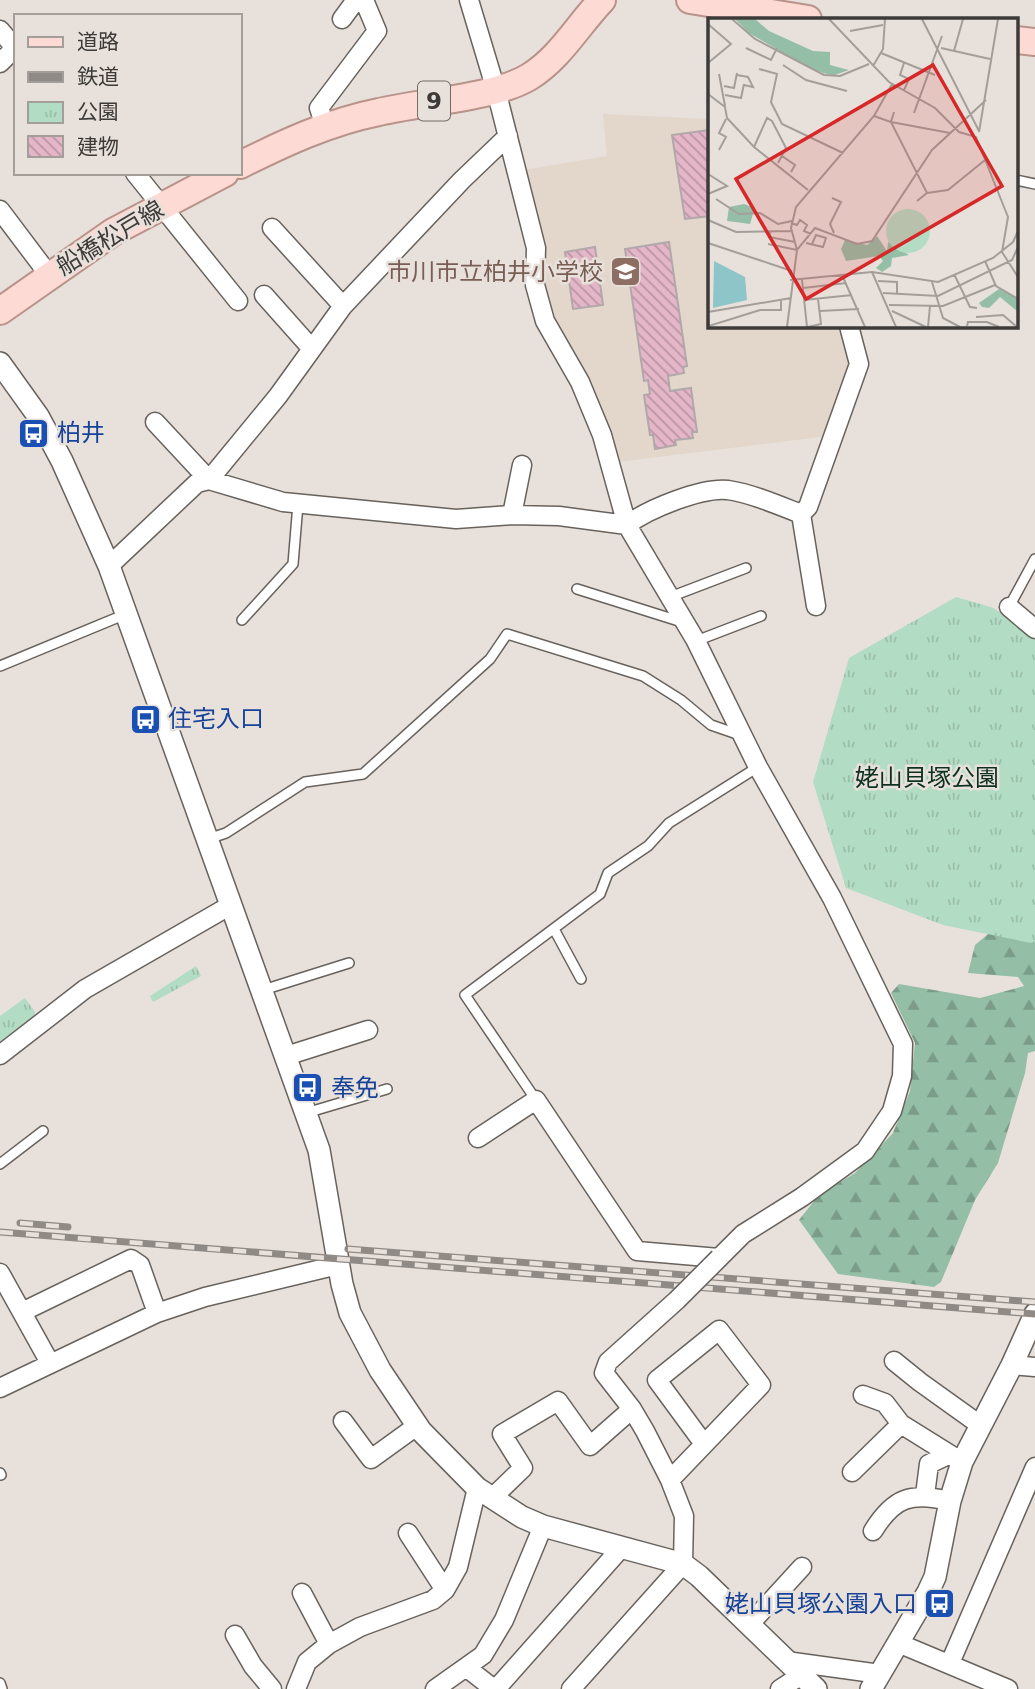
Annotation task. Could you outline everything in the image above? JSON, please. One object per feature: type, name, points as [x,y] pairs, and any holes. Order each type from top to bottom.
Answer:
[{"type":"main road","name":"9","points":[[242,165],[325,126],[379,111],[496,90],[527,78],[546,65],[602,0]]},
{"type":"main road","points":[[690,0],[800,18]]},
{"type":"main road","name":"船橋松戸線","points":[[0,311],[113,232],[221,175]]},
{"type":"street","points":[[342,19],[356,0]]},
{"type":"street","points":[[325,126],[318,108],[377,31],[364,0]]},
{"type":"street","points":[[469,0],[496,90],[536,248],[535,285],[545,321],[580,382],[602,435],[627,525],[696,641],[758,767],[832,898],[903,1044],[902,1076],[892,1111],[866,1151],[802,1197],[743,1234],[677,1300],[608,1362],[604,1373],[632,1409],[670,1480],[684,1516],[683,1564],[571,1689]]},
{"type":"street","points":[[0,30],[14,47]]},
{"type":"street","points":[[0,63],[14,49]]},
{"type":"street","points":[[209,480],[278,396],[343,306],[462,180],[508,136]]},
{"type":"street","points":[[137,175],[238,301]]},
{"type":"street","points":[[0,210],[49,275]]},
{"type":"street","points":[[272,228],[343,306]]},
{"type":"street","points":[[264,295],[312,349]]},
{"type":"street","points":[[801,514],[808,507],[859,364],[849,327]]},
{"type":"street","points":[[0,363],[38,416],[62,461],[109,566],[319,1150],[338,1265],[349,1313],[380,1370],[418,1425],[484,1493],[522,1517],[543,1526],[683,1564],[699,1576],[800,1675],[876,1682],[935,1577],[950,1501],[955,1458],[980,1425],[1035,1314]]},
{"type":"street","points":[[155,422],[209,480]]},
{"type":"street","points":[[512,515],[522,465]]},
{"type":"street","points":[[109,566],[197,483],[209,480],[284,502],[456,519],[512,515],[559,516],[627,525],[642,514],[690,495],[726,490],[764,499],[801,514]]},
{"type":"street","points":[[801,514],[816,606]]},
{"type":"street","points":[[1009,607],[1035,629]]},
{"type":"street","points":[[0,1055],[85,989],[231,905]]},
{"type":"street","points":[[286,1056],[368,1030]]},
{"type":"street","points":[[478,1139],[536,1100],[637,1251],[719,1258]]},
{"type":"street","points":[[22,1312],[131,1259],[140,1265],[158,1313]]},
{"type":"street","points":[[0,1388],[158,1313],[205,1297],[338,1265]]},
{"type":"street","points":[[1,1277],[50,1363]]},
{"type":"street","points":[[670,1480],[761,1385],[719,1330],[657,1380],[704,1444]]},
{"type":"street","points":[[894,1361],[980,1425]]},
{"type":"street","points":[[1012,1365],[1035,1367]]},
{"type":"street","points":[[863,1395],[885,1403],[901,1424],[955,1458]]},
{"type":"street","points":[[296,1689],[307,1662],[329,1644],[360,1627],[433,1600],[445,1590],[458,1567],[484,1493],[523,1468],[502,1434],[558,1401],[590,1446],[632,1409]]},
{"type":"street","points":[[342,1421],[371,1459],[418,1425]]},
{"type":"street","points":[[852,1472],[901,1424]]},
{"type":"street","points":[[925,1495],[929,1464],[955,1458]]},
{"type":"street","points":[[950,1663],[1035,1466]]},
{"type":"street","points":[[873,1531],[885,1512],[898,1502],[925,1495],[950,1501]]},
{"type":"street","points":[[435,1689],[484,1655],[504,1620],[543,1526]]},
{"type":"street","points":[[408,1533],[445,1590]]},
{"type":"street","points":[[467,1668],[495,1689],[622,1547]]},
{"type":"street","points":[[749,1625],[802,1567]]},
{"type":"street","points":[[302,1593],[329,1644]]},
{"type":"street","points":[[235,1635],[253,1666],[272,1689]]},
{"type":"street","points":[[898,1643],[1008,1689]]},
{"type":"street","points":[[780,1689],[800,1675]]},
{"type":"lane","points":[[242,620],[293,565],[298,504]]},
{"type":"lane","points":[[1009,607],[1035,559]]},
{"type":"lane","points":[[670,597],[746,568]]},
{"type":"lane","points":[[577,589],[685,623]]},
{"type":"lane","points":[[0,666],[126,614]]},
{"type":"lane","points":[[696,641],[761,616]]},
{"type":"lane","points":[[207,839],[226,833],[306,782],[363,774],[490,659],[507,634],[643,676],[681,700],[711,726],[743,737]]},
{"type":"lane","points":[[536,1100],[465,995],[600,894],[608,873],[648,846],[669,823],[758,767]]},
{"type":"lane","points":[[554,929],[581,979]]},
{"type":"lane","points":[[261,991],[349,963]]},
{"type":"lane","points":[[306,1113],[387,1089]]},
{"type":"lane","points":[[0,1164],[43,1131]]},
{"type":"lane","points":[[0,1683],[2,1689]]},
{"type":"shaded area","name":"市川市立柏井小学校","points":[[603,114],[708,119],[708,327],[842,327],[853,367],[828,436],[617,462],[553,325],[544,290],[542,253],[524,170],[607,156]]},
{"type":"green space","name":"姥山貝塚公園","points":[[956,597],[994,608],[1035,640],[1035,941],[1031,943],[943,925],[846,888],[813,782],[849,658]]},
{"type":"green space","points":[[1035,905],[1035,1051],[1028,1053],[1025,1073],[998,1163],[975,1200],[941,1282],[934,1287],[838,1274],[799,1220],[818,1196],[855,1173],[893,1133],[910,1091],[915,1043],[891,993],[899,984],[980,998],[1024,986],[1018,977],[968,973],[975,945],[1013,913]]},
{"type":"green space","points":[[196,966],[201,976],[153,1002],[150,996]]},
{"type":"green space","points":[[25,998],[35,1012],[34,1021],[0,1046],[0,1016]]},
{"type":"building","points":[[708,130],[708,216],[685,219],[672,135]]},
{"type":"building","points":[[669,242],[687,366],[683,367],[684,373],[668,376],[670,391],[691,388],[697,432],[692,432],[693,438],[675,440],[676,445],[655,449],[653,435],[650,435],[644,395],[650,394],[648,380],[644,381],[625,249]]},
{"type":"building","points":[[595,247],[603,305],[573,309],[565,252]]},
{"type":"railway","points":[[20,1223],[68,1227]]},
{"type":"railway","points":[[0,1232],[1035,1314]]},
{"type":"railway","points":[[348,1249],[1035,1302]]},
{"type":"place","name":"市川市立柏井小学校","points":[[626,272]]},
{"type":"place","name":"柏井","points":[[34,433]]},
{"type":"place","name":"住宅入口","points":[[145,719]]},
{"type":"place","name":"奉免","points":[[308,1088]]},
{"type":"place","name":"姥山貝塚公園入口","points":[[940,1604]]}]
